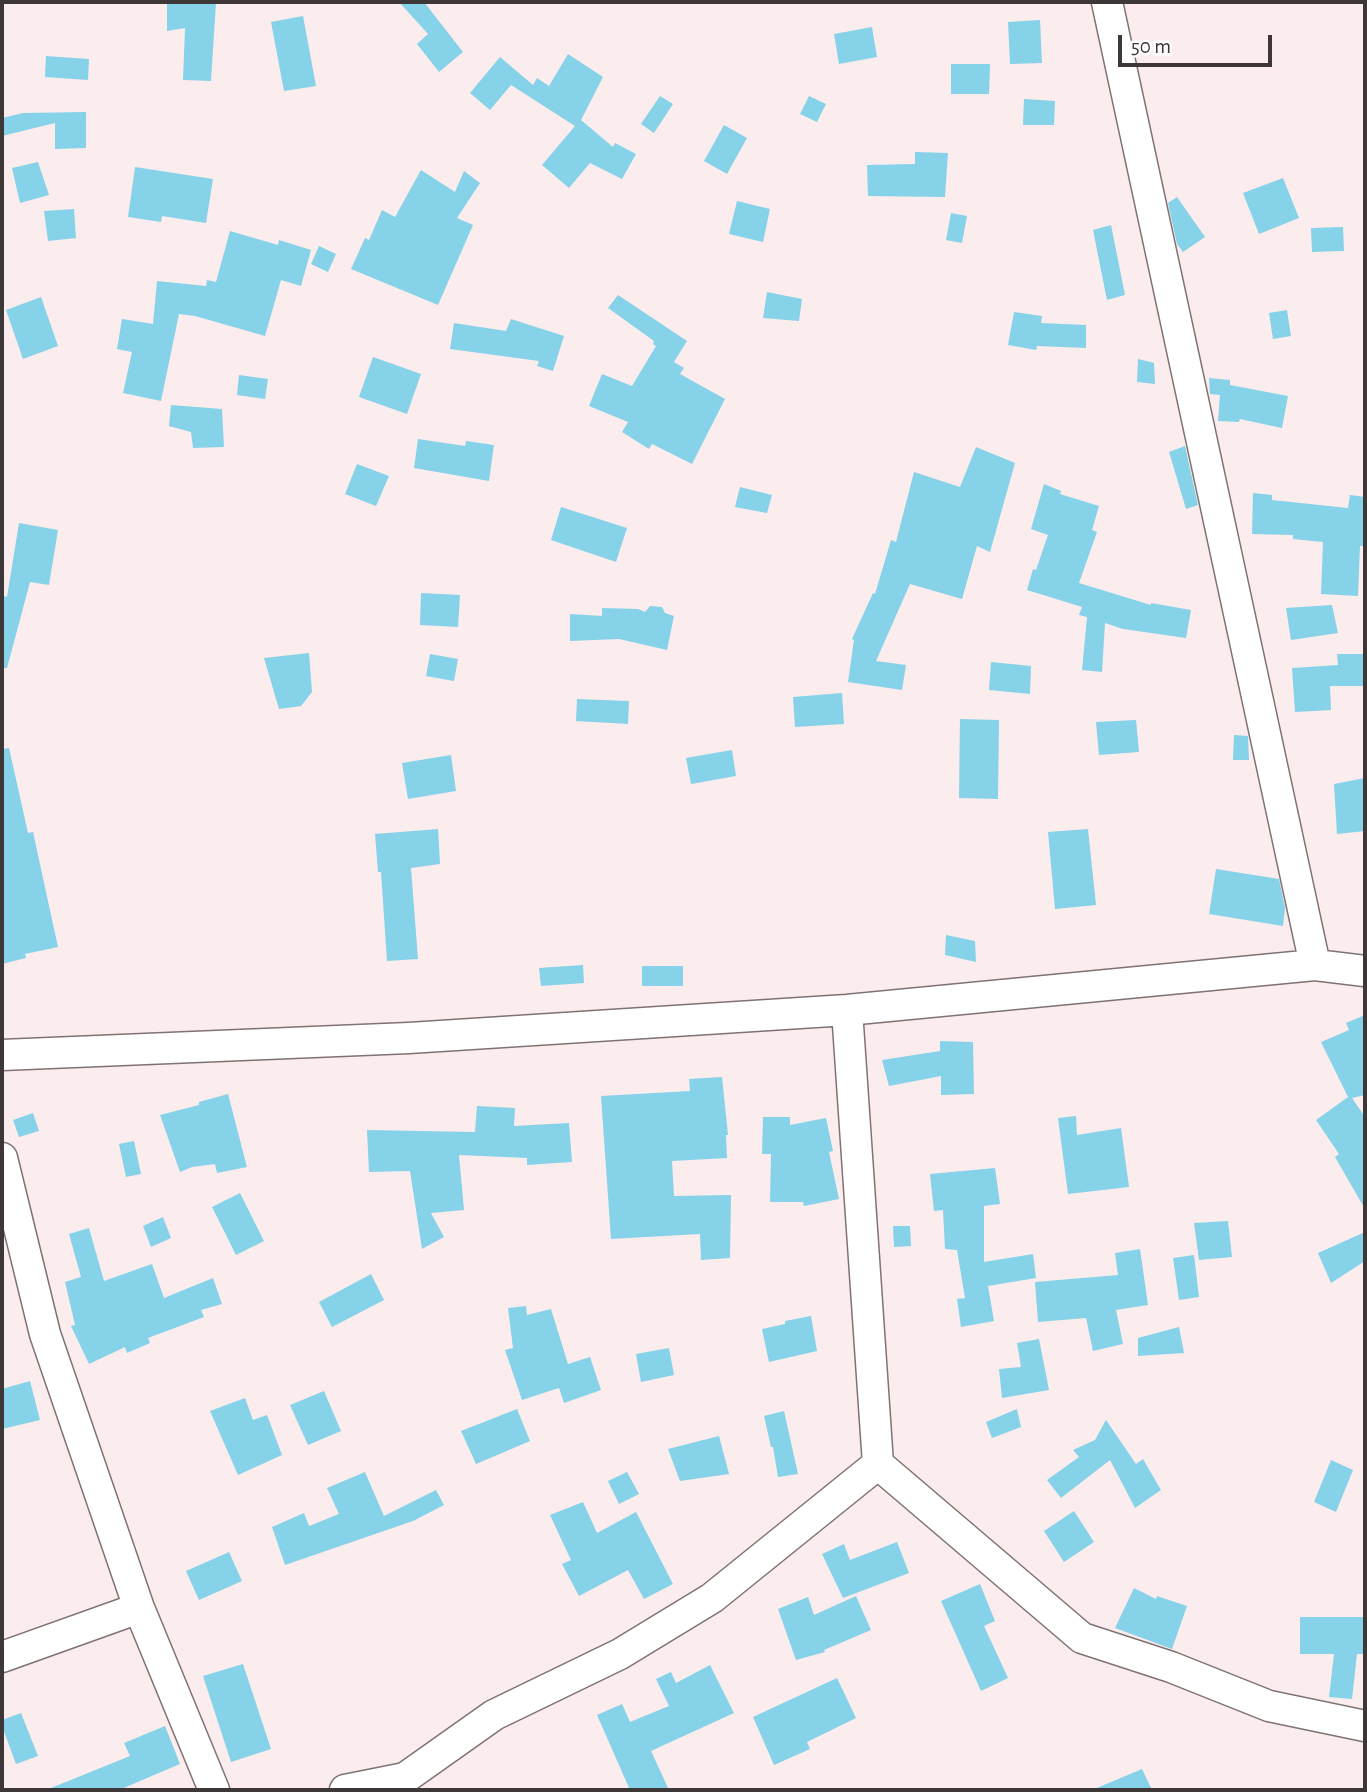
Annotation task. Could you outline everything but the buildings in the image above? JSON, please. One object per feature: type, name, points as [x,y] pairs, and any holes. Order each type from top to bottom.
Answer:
[{"type":"street","points":[[1107,2],[1315,965]]},
{"type":"street","points":[[2,1055],[409,1038],[848,1010],[1315,965],[1365,971]]},
{"type":"street","points":[[848,1010],[878,1464],[1082,1638],[1171,1667],[1269,1706],[1365,1726]]},
{"type":"street","points":[[2,1158],[45,1334],[139,1608],[214,1790]]},
{"type":"street","points":[[345,1790],[405,1778],[494,1715],[621,1654],[712,1598],[878,1464]]},
{"type":"street","points":[[2,1657],[139,1608]]}]
